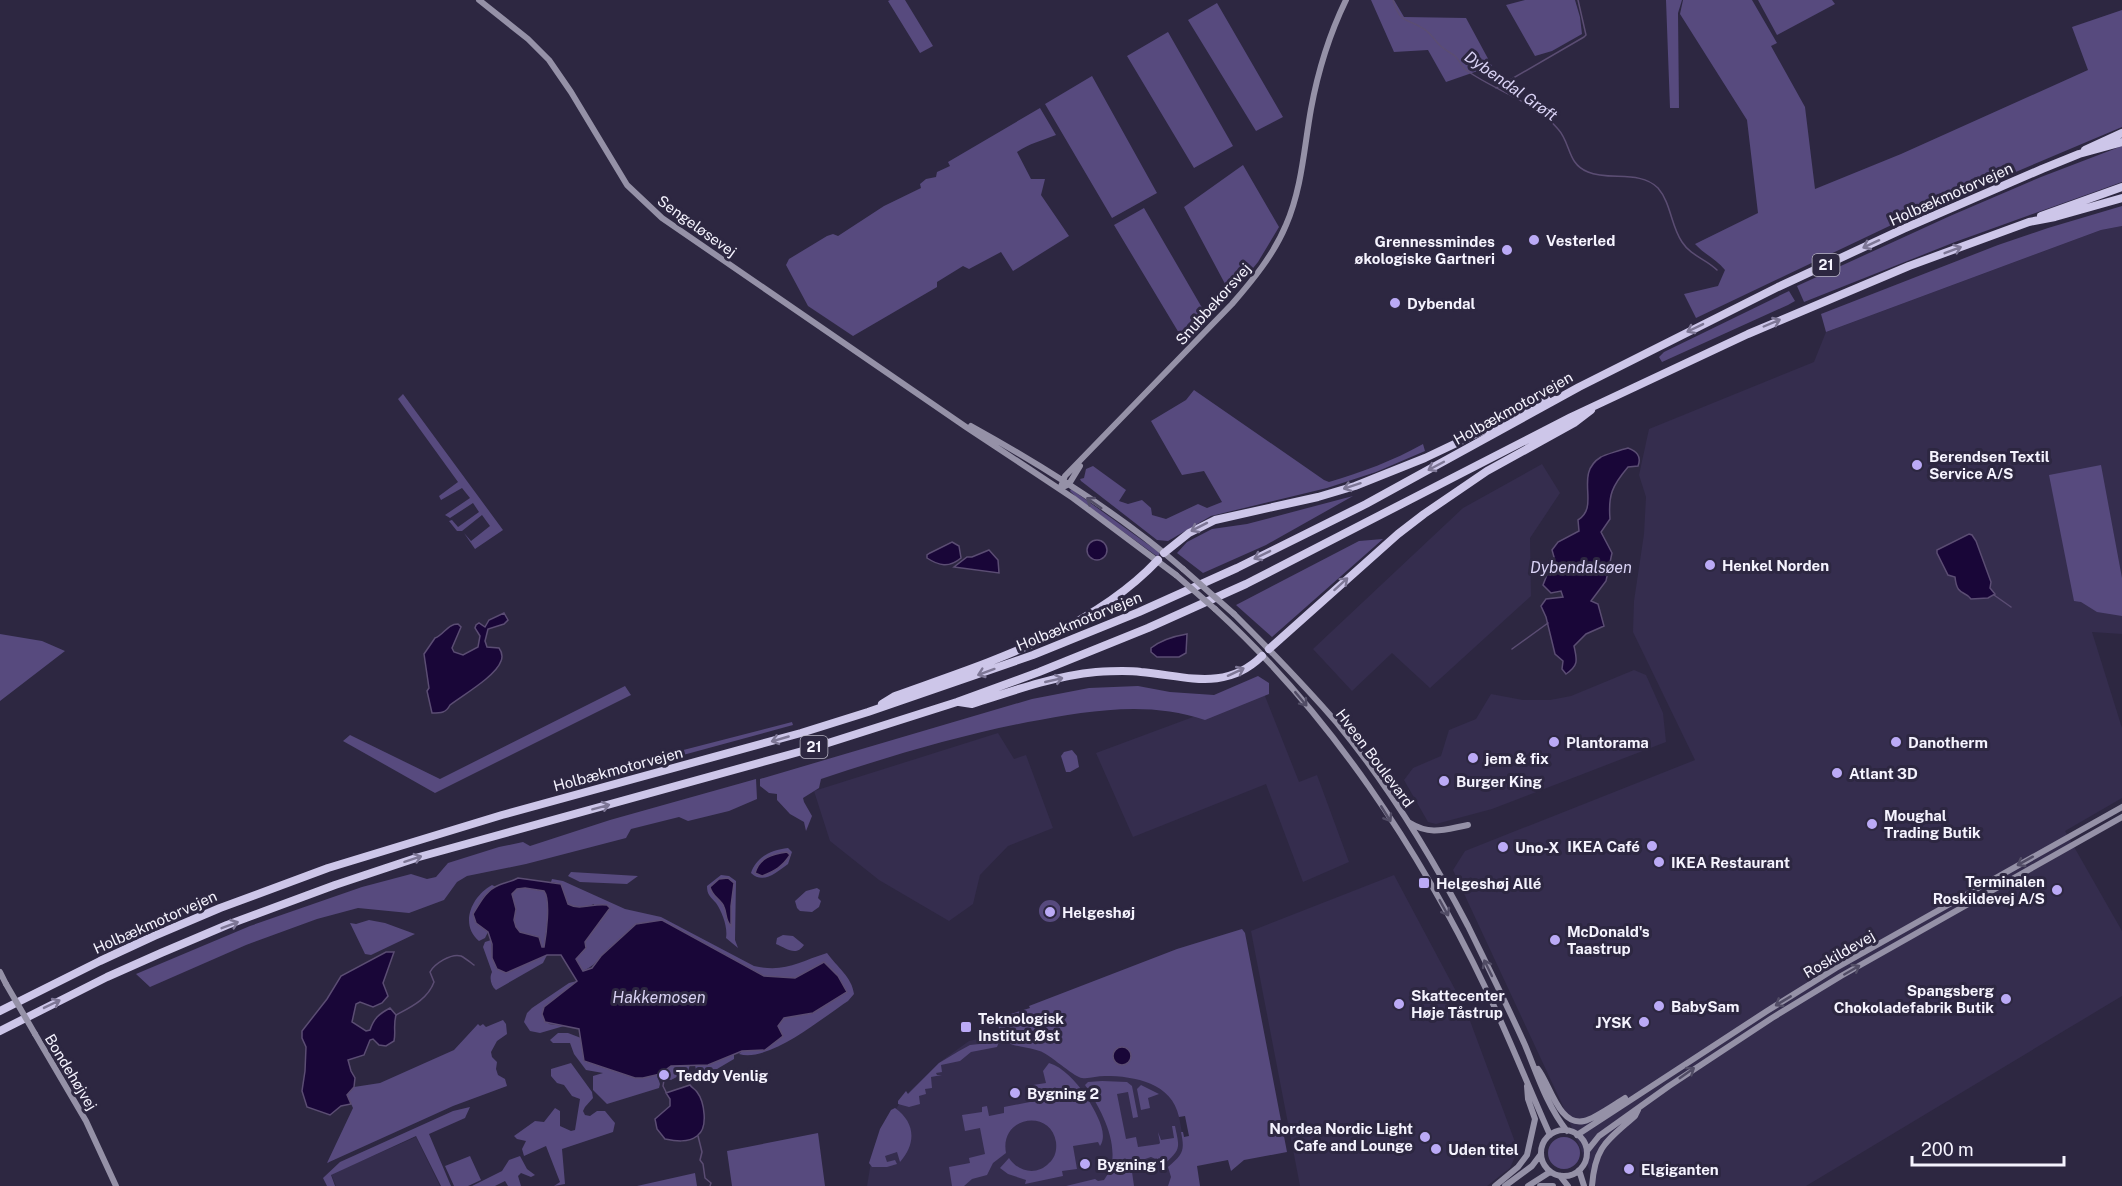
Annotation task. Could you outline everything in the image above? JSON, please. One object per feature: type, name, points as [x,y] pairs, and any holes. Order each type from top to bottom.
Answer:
[{"type":"highway","points":[[2079,154],[2122,133]]},
{"type":"highway","name":"Holbækmotorvejen","points":[[0,1011],[154,936],[220,908],[328,868],[447,831],[801,733],[868,712],[1033,655],[1139,612],[1237,568],[1366,504],[1579,387],[1778,287],[1914,224],[2079,154],[2122,142]]},
{"type":"highway","points":[[2029,222],[2053,211],[2122,187]]},
{"type":"highway","name":"Holbækmotorvejen","points":[[0,1031],[107,977],[161,953],[227,925],[335,885],[419,857],[806,750],[957,702],[1148,628],[1246,584],[1604,400],[1689,360],[1909,266],[2029,222],[2122,198]]},
{"type":"highway","points":[[1164,553],[1189,533],[1215,520],[1318,497],[1355,486],[1425,458],[1530,407],[1579,387]]},
{"type":"highway","points":[[1269,649],[1398,534],[1424,514],[1487,471],[1574,423],[1604,400]]},
{"type":"highway","points":[[868,712],[896,696],[1024,646],[1076,622],[1126,590],[1158,560]]},
{"type":"highway","points":[[957,702],[972,704],[1054,680],[1095,672],[1140,672],[1213,680],[1231,675],[1262,656]]},
{"type":"street","name":"Sengeløsevej","points":[[479,0],[528,39],[561,76],[627,185],[662,218],[1060,489]]},
{"type":"street","name":"Snubbekorsvej","points":[[1062,480],[1232,303],[1254,279],[1268,258],[1286,226],[1294,204],[1320,67],[1338,15],[1346,0]]},
{"type":"street","name":"Sengeløsevej","points":[[954,418],[1018,452],[1062,480]]},
{"type":"street","name":"Snubbekorsvej","points":[[1069,484],[1085,457]]},
{"type":"street","name":"Hveen Boulevard","points":[[1062,480],[1164,553],[1234,614],[1336,723],[1369,765],[1436,867],[1467,925],[1552,1108],[1567,1131]]},
{"type":"street","points":[[1060,489],[1062,480]]},
{"type":"street","points":[[1060,489],[1069,484]]},
{"type":"street","name":"Hveen Boulevard","points":[[1060,489],[1158,560],[1225,618],[1301,699],[1355,767],[1441,903],[1475,968],[1550,1135]]},
{"type":"street","points":[[1158,560],[1164,553]]},
{"type":"street","points":[[1262,656],[1269,649]]},
{"type":"street","name":"Roskildevej","points":[[1577,1135],[1836,968],[2122,807]]},
{"type":"street","name":"Roskildevej","points":[[1587,1151],[1599,1136],[1702,1063],[1841,976],[2122,817]]},
{"type":"street","points":[[1408,822],[1424,830],[1432,831],[1468,825]]},
{"type":"street","name":"Bondehøjvej","points":[[0,972],[86,1121],[116,1186]]},
{"type":"street","points":[[1531,1059],[1543,1076],[1562,1113],[1574,1121],[1587,1120],[1662,1079]]},
{"type":"street","points":[[1495,1186],[1518,1167],[1527,1155],[1535,1119],[1528,1099],[1527,1083]]},
{"type":"street","points":[[1592,1186],[1594,1168],[1601,1148],[1635,1116],[1640,1107]]},
{"type":"street","points":[[1558,1131],[1567,1131],[1577,1135],[1584,1142],[1587,1151],[1585,1162],[1579,1170],[1567,1176],[1550,1172],[1543,1163],[1541,1154],[1543,1143],[1550,1135],[1558,1131]]},
{"type":"street","points":[[1505,1186],[1532,1166],[1541,1154]]},
{"type":"street","points":[[1579,1170],[1584,1186]]},
{"type":"street","points":[[1528,1186],[1550,1172]]},
{"type":"street","points":[[1560,1176],[1568,1186]]},
{"type":"street","points":[[1540,1186],[1553,1186]]},
{"type":"shaded area","points":[[905,0],[933,46],[920,53],[888,1]]},
{"type":"shaded area","points":[[1371,0],[1394,0],[1404,17],[1466,18],[1492,66],[1446,82],[1428,50],[1394,52]]},
{"type":"shaded area","points":[[1525,0],[1575,0],[1582,34],[1552,51],[1535,56],[1506,5]]},
{"type":"shaded area","points":[[1666,0],[1682,0],[1678,13],[1679,108],[1670,108]]},
{"type":"shaded area","points":[[1683,0],[1752,0],[1777,43],[1771,46],[1805,107],[1815,189],[1901,154],[2088,70],[2072,27],[2122,10],[2122,127],[1902,220],[1696,318],[1684,294],[1718,286],[1725,270],[1695,244],[1758,213],[1747,120],[1680,14]]},
{"type":"shaded area","points":[[1758,0],[1832,0],[1835,4],[1777,35]]},
{"type":"shaded area","points":[[1217,3],[1283,117],[1256,131],[1188,20]]},
{"type":"shaded area","points":[[1168,32],[1233,146],[1194,168],[1127,56]]},
{"type":"shaded area","points":[[1092,76],[1157,193],[1112,218],[1045,104]]},
{"type":"shaded area","points":[[1040,108],[1056,135],[1017,152],[1031,179],[1045,179],[1041,195],[1069,236],[1013,271],[1001,252],[969,269],[963,266],[937,282],[937,287],[853,336],[808,306],[786,265],[789,259],[827,236],[833,234],[838,236],[884,206],[921,188],[920,184],[926,179],[936,177],[937,172],[950,166],[948,162]]},
{"type":"shaded area","points":[[2122,146],[2122,182],[1955,242],[1804,302],[1797,286],[1950,216],[2041,177]]},
{"type":"shaded area","points":[[1243,165],[1279,227],[1258,262],[1231,295],[1184,207]]},
{"type":"shaded area","points":[[2122,206],[2122,226],[2101,230],[1826,332],[1821,314],[1998,245]]},
{"type":"shaded area","points":[[1144,208],[1208,318],[1185,343],[1114,225]]},
{"type":"shaded area","points":[[2122,226],[2122,634],[2092,632],[2122,728],[2122,798],[2065,831],[2122,931],[2122,996],[1806,1186],[1596,1186],[1562,1104],[1453,870],[1465,851],[1695,760],[1633,632],[1634,601],[1644,534],[1646,497],[1639,475],[1649,429],[1814,362],[1826,332],[2101,230]]},
{"type":"shaded area","points":[[1789,291],[1795,301],[1788,305],[1662,362],[1659,357],[1664,352]]},
{"type":"shaded area","points":[[1194,390],[1329,482],[1377,466],[1423,444],[1425,451],[1376,472],[1327,488],[1211,516],[1168,541],[1157,540],[1080,479],[1084,478],[1086,469],[1093,466],[1126,490],[1119,501],[1128,504],[1142,500],[1151,508],[1152,515],[1166,519],[1198,504],[1207,508],[1222,502],[1204,471],[1182,475],[1151,421],[1186,400]]},
{"type":"shaded area","points":[[403,394],[503,530],[475,549],[464,533],[471,541],[490,526],[482,515],[462,531],[457,531],[449,521],[452,520],[458,527],[479,512],[473,503],[450,518],[445,515],[470,498],[462,488],[441,500],[439,496],[458,482],[398,399]]},
{"type":"shaded area","points":[[1542,464],[1560,493],[1530,538],[1531,596],[1430,688],[1392,653],[1352,691],[1313,649],[1463,508]]},
{"type":"shaded area","points":[[2101,465],[2122,578],[2122,616],[2097,612],[2081,602],[2074,601],[2049,475]]},
{"type":"shaded area","points":[[1071,489],[1160,553],[1158,557],[1078,499],[1070,491]]},
{"type":"shaded area","points":[[1353,496],[1266,545],[1203,573],[1177,553],[1187,542],[1212,529],[1247,524]]},
{"type":"shaded area","points":[[1383,539],[1272,637],[1236,605],[1359,541]]},
{"type":"shaded area","points":[[0,634],[42,641],[65,651],[0,701]]},
{"type":"shaded area","points":[[1634,670],[1646,675],[1663,713],[1666,742],[1492,809],[1436,824],[1428,822],[1404,780],[1413,768],[1441,756],[1449,730],[1476,719],[1491,694],[1523,700],[1550,700],[1571,696]]},
{"type":"shaded area","points":[[1258,676],[1269,683],[1269,694],[1205,720],[1161,710],[1139,709],[1072,714],[949,740],[821,779],[819,788],[803,798],[812,816],[806,831],[804,822],[790,814],[777,800],[777,794],[769,793],[760,786],[760,779],[1032,699],[1089,688],[1138,686],[1170,692],[1214,695]]},
{"type":"shaded area","points":[[625,686],[631,695],[435,793],[343,741],[350,735],[440,779]]},
{"type":"shaded area","points":[[1263,691],[1299,782],[1317,775],[1349,862],[1303,882],[1266,784],[1133,837],[1096,753]]},
{"type":"shaded area","points":[[792,722],[793,725],[661,761],[660,756]]},
{"type":"shaded area","points":[[998,733],[1014,759],[1026,755],[1053,828],[1008,846],[980,875],[973,904],[949,921],[879,880],[830,841],[814,791]]},
{"type":"shaded area","points":[[1072,750],[1077,756],[1079,767],[1066,772],[1061,756],[1064,752]]},
{"type":"shaded area","points":[[756,779],[757,799],[729,811],[688,821],[679,817],[631,829],[626,838],[526,864],[467,876],[457,882],[444,900],[409,913],[358,908],[317,919],[246,945],[150,987],[136,974],[250,926],[362,887],[411,874],[427,879],[436,877],[448,863],[499,847],[523,842],[530,846],[610,820]]},
{"type":"shaded area","points":[[788,848],[792,852],[788,864],[765,878],[751,873],[756,863],[765,855]]},
{"type":"shaded area","points":[[571,872],[638,876],[627,884],[580,882],[568,876]]},
{"type":"shaded area","points":[[721,875],[729,876],[736,881],[735,940],[738,948],[726,938],[722,915],[708,891],[707,886]]},
{"type":"shaded area","points":[[1394,875],[1466,1010],[1518,1150],[1510,1168],[1487,1186],[1300,1186],[1251,931]]},
{"type":"shaded area","points":[[552,879],[563,881],[625,909],[661,917],[754,966],[783,967],[827,953],[847,977],[854,994],[824,1018],[780,1046],[751,1055],[739,1054],[742,1051],[765,1050],[777,1026],[784,1018],[813,1013],[847,992],[838,976],[824,963],[795,978],[764,976],[662,920],[619,940],[593,965],[583,971],[575,959],[585,948],[585,942],[595,926],[594,904],[581,909],[568,904],[561,884],[551,882]]},
{"type":"shaded area","points":[[492,885],[496,887],[483,897],[477,923],[488,932],[485,938],[479,941],[470,927],[470,911],[479,896]]},
{"type":"shaded area","points":[[817,888],[820,890],[819,907],[812,912],[800,911],[795,901],[806,891]]},
{"type":"shaded area","points":[[517,889],[544,891],[546,895],[547,918],[544,947],[538,937],[519,932],[515,925],[512,894]]},
{"type":"shaded area","name":"Helgeshøj","points":[[1050,900],[1058,903],[1061,911],[1058,919],[1050,922],[1042,919],[1039,911],[1042,903]]},
{"type":"shaded area","points":[[369,920],[415,934],[371,955],[365,954],[350,923],[356,924]]},
{"type":"shaded area","points":[[1242,929],[1245,933],[1287,1152],[1244,1160],[1231,1171],[1228,1160],[1197,1166],[1200,1186],[1168,1186],[1171,1177],[1168,1167],[1177,1159],[1183,1148],[1181,1132],[1184,1137],[1189,1136],[1185,1116],[1179,1117],[1169,1096],[1151,1084],[1140,1080],[1117,1076],[1079,1077],[1044,1053],[1009,1043],[1000,1031],[997,1018],[1030,1008],[1029,1006],[1177,949]]},
{"type":"shaded area","points":[[783,935],[793,936],[804,945],[801,949],[794,951],[776,944],[777,938]]},
{"type":"shaded area","points":[[491,940],[492,958],[506,973],[547,955],[543,963],[496,990],[491,982],[492,972],[483,947],[485,942]]},
{"type":"shaded area","points":[[577,981],[544,1008],[542,1014],[549,1024],[564,1026],[540,1033],[530,1031],[524,1022],[527,1013],[569,983]]},
{"type":"shaded area","points":[[503,1020],[507,1034],[497,1041],[491,1052],[497,1062],[498,1075],[505,1079],[507,1086],[453,1106],[327,1163],[353,1108],[347,1095],[354,1087],[380,1083],[454,1050],[478,1024],[486,1027]]},
{"type":"shaded area","points":[[1034,1026],[1173,1082],[1185,1150],[1173,1186],[867,1186],[872,1156],[886,1121],[909,1092],[940,1062],[969,1041]]},
{"type":"shaded area","points":[[558,1033],[568,1033],[581,1038],[584,1061],[635,1078],[657,1075],[659,1088],[607,1104],[593,1090],[593,1076],[603,1073],[586,1070],[574,1054],[570,1043],[553,1043],[550,1040]]},
{"type":"shaded area","points":[[999,1042],[997,1047],[971,1052],[960,1061],[941,1065],[942,1072],[936,1073],[942,1075],[931,1077],[932,1088],[925,1089],[926,1094],[919,1096],[920,1104],[909,1107],[898,1104],[906,1091],[908,1094],[939,1063],[970,1045]]},
{"type":"shaded area","points":[[734,1054],[734,1059],[717,1069],[696,1070],[695,1065],[708,1065]]},
{"type":"shaded area","points":[[571,1063],[592,1092],[593,1098],[583,1111],[585,1115],[590,1116],[597,1111],[605,1111],[615,1123],[613,1132],[562,1149],[565,1184],[554,1186],[560,1182],[546,1146],[524,1156],[522,1149],[526,1141],[514,1136],[535,1121],[544,1122],[555,1108],[560,1111],[560,1126],[571,1131],[575,1130],[580,1099],[572,1096],[564,1085],[557,1083],[551,1076],[551,1069]]},
{"type":"shaded area","points":[[1049,1063],[1064,1071],[1085,1094],[1082,1097],[1084,1101],[1088,1099],[1102,1129],[1100,1146],[1098,1142],[1073,1146],[1077,1169],[1062,1171],[1063,1176],[1025,1184],[1026,1180],[1008,1174],[1000,1168],[1009,1158],[1022,1169],[1039,1170],[1051,1161],[1056,1148],[1052,1131],[1045,1124],[1026,1121],[1017,1124],[1010,1131],[1006,1141],[1006,1153],[993,1163],[987,1175],[972,1179],[964,1186],[952,1186],[949,1167],[970,1163],[969,1158],[985,1154],[980,1128],[965,1131],[962,1115],[982,1112],[982,1107],[987,1106],[989,1116],[1004,1113],[1004,1107],[1035,1101],[1033,1085],[1046,1083],[1043,1071]]},
{"type":"shaded area","points":[[690,1065],[688,1071],[671,1080],[667,1079],[663,1072],[671,1066]]},
{"type":"shaded area","points":[[1088,1082],[1127,1082],[1132,1086],[1138,1117],[1133,1118],[1128,1092],[1117,1094],[1126,1139],[1136,1137],[1138,1147],[1159,1144],[1158,1132],[1161,1140],[1174,1138],[1172,1126],[1175,1126],[1177,1150],[1165,1163],[1151,1157],[1139,1161],[1132,1172],[1134,1186],[1066,1186],[1095,1179],[1104,1180],[1111,1168],[1113,1157],[1110,1135],[1102,1114],[1085,1085]]},
{"type":"shaded area","points":[[1141,1085],[1159,1094],[1148,1098],[1150,1108],[1141,1110],[1137,1089]]},
{"type":"shaded area","points":[[470,1107],[465,1118],[429,1134],[451,1186],[441,1186],[416,1136],[331,1175],[335,1186],[327,1186],[323,1178],[340,1162],[453,1111]]},
{"type":"shaded area","points":[[895,1108],[907,1120],[910,1127],[909,1148],[900,1162],[897,1152],[885,1156],[887,1162],[895,1160],[897,1164],[872,1167],[869,1163],[880,1129],[891,1110]]},
{"type":"shaded area","points":[[818,1133],[825,1186],[732,1186],[727,1151]]},
{"type":"shaded area","points":[[416,1137],[440,1186],[336,1186],[331,1174]]},
{"type":"shaded area","points":[[1564,1137],[1576,1141],[1580,1153],[1576,1165],[1564,1169],[1552,1165],[1548,1153],[1552,1141]]},
{"type":"shaded area","points":[[470,1156],[481,1180],[468,1186],[454,1186],[445,1166]]},
{"type":"shaded area","points":[[520,1156],[527,1169],[535,1175],[531,1177],[521,1173],[518,1176],[521,1186],[508,1186],[505,1181],[495,1186],[472,1186],[502,1171],[509,1160]]},
{"type":"shaded area","points":[[695,1173],[697,1186],[637,1186]]},
{"type":"water","name":"Dybendalsøen","points":[[1628,448],[1637,454],[1639,462],[1638,466],[1628,467],[1612,491],[1610,519],[1601,532],[1612,553],[1606,581],[1591,601],[1598,604],[1604,626],[1586,634],[1574,646],[1576,662],[1566,674],[1562,669],[1563,661],[1555,654],[1541,606],[1546,599],[1563,597],[1561,591],[1551,593],[1543,585],[1554,557],[1552,550],[1558,542],[1579,531],[1578,520],[1587,507],[1587,481],[1593,464],[1603,456]]},
{"type":"water","points":[[1969,534],[1976,541],[1991,582],[1990,588],[1995,594],[1988,598],[1971,599],[1959,590],[1955,577],[1948,575],[1937,553],[1937,550]]},
{"type":"water","points":[[1093,540],[1101,540],[1107,546],[1107,554],[1101,560],[1093,560],[1087,554],[1087,546]]},
{"type":"water","points":[[952,542],[959,546],[961,558],[957,561],[944,565],[927,558],[930,553]]},
{"type":"water","points":[[989,550],[998,560],[999,573],[954,567],[967,557]]},
{"type":"water","points":[[504,613],[508,620],[504,624],[488,629],[485,641],[487,647],[499,648],[501,651],[502,657],[498,667],[445,711],[432,713],[427,691],[429,688],[424,654],[435,638],[454,624],[458,624],[461,627],[452,648],[454,652],[463,655],[478,647],[480,636],[475,628],[476,625],[479,623],[485,627],[489,620]]},
{"type":"water","points":[[1187,634],[1186,653],[1179,657],[1157,657],[1151,652],[1151,648],[1159,643]]},
{"type":"water","points":[[787,852],[790,855],[778,868],[762,876],[755,873],[763,860]]},
{"type":"water","name":"Hakkemosen","points":[[518,878],[561,884],[568,904],[573,906],[607,905],[610,908],[585,942],[586,948],[576,959],[583,971],[592,968],[601,956],[636,924],[662,920],[764,976],[795,978],[824,962],[838,976],[847,992],[813,1013],[784,1018],[778,1026],[783,1036],[765,1050],[742,1051],[708,1065],[671,1066],[660,1074],[635,1078],[584,1061],[579,1029],[545,1022],[542,1014],[544,1007],[577,981],[561,955],[547,955],[506,973],[497,969],[492,958],[492,944],[488,932],[476,923],[473,914],[487,893],[494,887]],"holes":[[[525,888],[544,891],[547,918],[544,947],[542,947],[539,937],[520,932],[516,927],[514,920],[516,909],[512,894],[517,889]]]},
{"type":"water","points":[[728,878],[734,883],[731,926],[723,904],[710,887],[719,879]]},
{"type":"water","points":[[386,952],[394,952],[383,983],[388,996],[382,1003],[373,1007],[360,1002],[356,1004],[352,1022],[366,1031],[370,1030],[377,1017],[390,1008],[396,1015],[394,1041],[386,1046],[379,1045],[373,1039],[370,1040],[364,1055],[348,1060],[355,1078],[354,1087],[347,1095],[351,1104],[341,1106],[330,1115],[307,1107],[302,1091],[306,1047],[302,1031],[327,999],[341,976]]},
{"type":"water","points":[[1122,1047],[1128,1050],[1131,1056],[1128,1062],[1122,1065],[1116,1062],[1113,1056],[1116,1050]]},
{"type":"water","points":[[690,1085],[700,1096],[703,1108],[704,1121],[701,1132],[686,1141],[665,1139],[657,1129],[655,1119],[670,1106],[670,1099],[666,1093]]},
{"type":"waterway","name":"Dybendal Grøft","points":[[1393,0],[1402,17],[1427,31],[1457,58],[1464,69],[1548,119],[1558,129],[1573,159],[1581,168],[1597,175],[1643,179],[1658,188],[1666,201],[1682,242],[1690,251],[1717,270]]},
{"type":"waterway","points":[[1496,88],[1586,35],[1578,0]]},
{"type":"waterway","points":[[1994,595],[2011,607]]},
{"type":"waterway","points":[[1512,649],[1548,623]]},
{"type":"waterway","points":[[396,1015],[428,993],[434,982],[430,972],[439,963],[457,955],[474,965]]},
{"type":"waterway","points":[[661,1074],[666,1092]]},
{"type":"waterway","points":[[698,1136],[702,1152],[700,1160],[703,1164],[705,1178],[711,1183],[710,1186]]},
{"type":"place","name":"Vesterled","points":[[1534,240]]},
{"type":"place","name":"Grennessmindes økologiske Gartneri","points":[[1507,250]]},
{"type":"place","name":"Dybendal","points":[[1395,303]]},
{"type":"place","name":"Berendsen Textil Service A/S","points":[[1917,465]]},
{"type":"place","name":"Henkel Norden","points":[[1710,565]]},
{"type":"place","name":"Plantorama","points":[[1554,742]]},
{"type":"place","name":"Danotherm","points":[[1896,742]]},
{"type":"place","name":"jem & fix","points":[[1473,758]]},
{"type":"place","name":"Atlant 3D","points":[[1837,773]]},
{"type":"place","name":"Burger King","points":[[1444,781]]},
{"type":"place","name":"Moughal Trading Butik","points":[[1872,824]]},
{"type":"place","name":"IKEA Café","points":[[1652,846]]},
{"type":"place","name":"Uno-X","points":[[1503,847]]},
{"type":"place","name":"IKEA Restaurant","points":[[1659,862]]},
{"type":"place","name":"Helgeshøj Allé","points":[[1424,883]]},
{"type":"place","name":"Terminalen Roskildevej A/S","points":[[2057,890]]},
{"type":"place","name":"Helgeshøj","points":[[1050,912]]},
{"type":"place","name":"McDonald's Taastrup","points":[[1555,940]]},
{"type":"place","name":"Spangsberg Chokoladefabrik Butik","points":[[2006,999]]},
{"type":"place","name":"Skattecenter Høje Tåstrup","points":[[1399,1004]]},
{"type":"place","name":"BabySam","points":[[1659,1006]]},
{"type":"place","name":"JYSK","points":[[1644,1022]]},
{"type":"place","name":"Teknologisk Institut Øst","points":[[966,1027]]},
{"type":"place","name":"Teddy Venlig","points":[[664,1075]]},
{"type":"place","name":"Bygning 2","points":[[1015,1093]]},
{"type":"place","name":"Nordea Nordic Light Cafe and Lounge","points":[[1425,1137]]},
{"type":"place","name":"Uden titel","points":[[1436,1149]]},
{"type":"place","name":"Bygning 1","points":[[1085,1164]]},
{"type":"place","name":"Elgiganten","points":[[1629,1169]]}]
